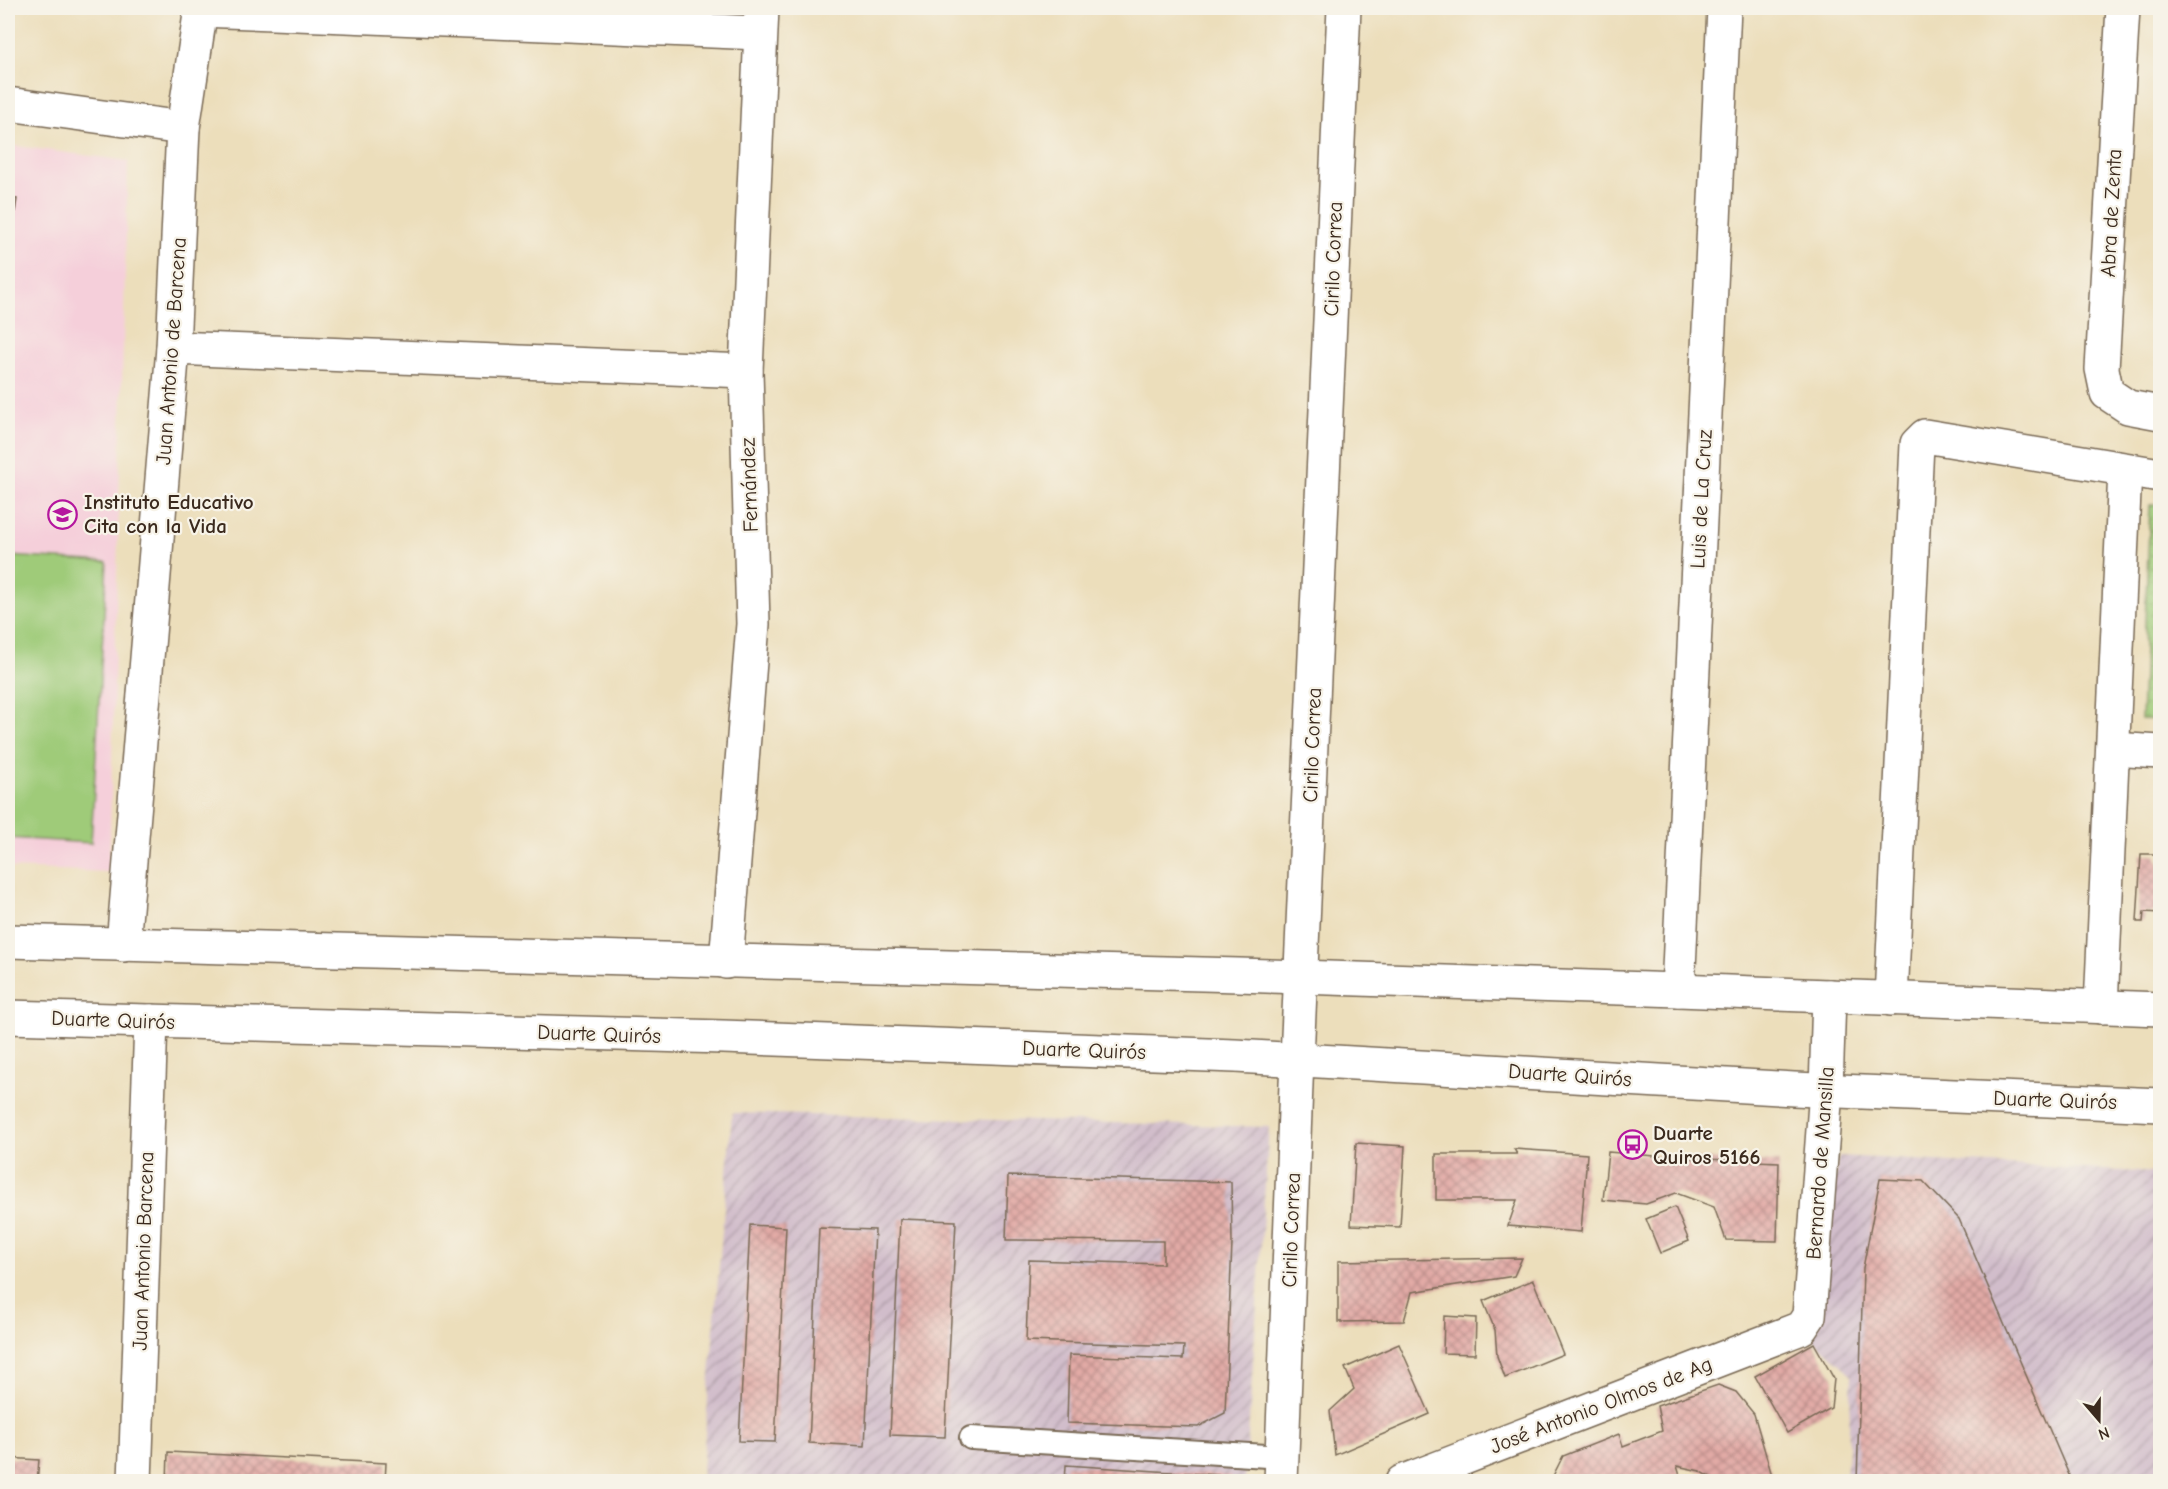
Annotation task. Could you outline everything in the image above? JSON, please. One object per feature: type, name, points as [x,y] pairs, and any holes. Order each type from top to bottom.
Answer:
[{"type":"street","name":"Cirilo Correa","points":[[1281,1469],[1344,8]]},
{"type":"street","name":"Luis de La Cruz","points":[[1678,990],[1724,8]]},
{"type":"street","name":"Abra de Zenta","points":[[2123,8],[2102,369],[2107,393],[2128,407],[2160,413]]},
{"type":"street","points":[[201,9],[761,20]]},
{"type":"street","name":"Juan Antonio de Barcena","points":[[123,945],[173,348],[183,128],[201,9]]},
{"type":"street","name":"Fernández","points":[[726,962],[753,624],[746,370],[761,20]]},
{"type":"street","points":[[8,104],[183,128]]},
{"type":"street","points":[[173,348],[746,370]]},
{"type":"street","points":[[1891,999],[1917,444],[1925,436],[2160,475]]},
{"type":"street","points":[[2101,1007],[2125,470]]},
{"type":"street","points":[[2113,749],[2160,752]]},
{"type":"street","points":[[8,941],[1302,977],[2160,1009]]},
{"type":"street","name":"Bernardo de Mansilla","points":[[1801,1328],[1809,1316],[1826,1090],[1829,996]]},
{"type":"street","name":"Duarte Quirós","points":[[8,1017],[711,1037],[1297,1058],[1826,1090],[2160,1105]]},
{"type":"street","name":"Juan Antonio Barcena","points":[[135,1482],[151,1021]]},
{"type":"street","name":"José Antonio Olmos de Ag","points":[[1402,1482],[1801,1328]]},
{"type":"lane","points":[[971,1438],[1281,1469]]},
{"type":"shaded area","name":"Instituto Educativo Cita con la Vida","points":[[8,145],[128,161],[109,872],[8,868]]},
{"type":"shaded area","points":[[732,1113],[1269,1127],[1245,1481],[701,1482]]},
{"type":"shaded area","points":[[1839,1156],[2160,1173],[2160,1481],[1846,1481],[1852,1375],[1801,1328]]},
{"type":"green space","points":[[631,8],[713,8],[704,12]]},
{"type":"green space","points":[[2150,505],[2160,505],[2160,720],[2141,719]]},
{"type":"green space","points":[[8,556],[107,562],[91,843],[8,838]]},
{"type":"building","points":[[8,198],[17,199],[9,254],[8,254]]},
{"type":"building","points":[[2141,854],[2156,854],[2160,867],[2160,913],[2144,912],[2143,922],[2137,922]]},
{"type":"building","points":[[1356,1143],[1405,1146],[1400,1227],[1351,1225]]},
{"type":"building","points":[[1514,1149],[1587,1154],[1581,1232],[1508,1226],[1517,1200],[1436,1200],[1436,1154],[1517,1154]]},
{"type":"building","points":[[1608,1152],[1679,1158],[1779,1162],[1777,1241],[1726,1240],[1714,1207],[1676,1193],[1646,1204],[1603,1200]]},
{"type":"building","points":[[1008,1176],[1231,1182],[1232,1243],[1225,1413],[1198,1427],[1067,1423],[1069,1355],[1183,1359],[1184,1346],[1026,1341],[1029,1260],[1163,1264],[1163,1241],[1006,1240]]},
{"type":"building","points":[[1880,1179],[1923,1181],[1959,1219],[2072,1482],[1857,1482],[1863,1268]]},
{"type":"building","points":[[1675,1207],[1689,1241],[1660,1253],[1646,1219]]},
{"type":"building","points":[[900,1219],[956,1221],[945,1437],[890,1435]]},
{"type":"building","points":[[750,1225],[786,1227],[775,1442],[739,1441]]},
{"type":"building","points":[[819,1228],[875,1230],[865,1446],[809,1443]]},
{"type":"building","points":[[1522,1258],[1514,1276],[1412,1292],[1404,1321],[1338,1322],[1338,1261]]},
{"type":"building","points":[[1533,1280],[1563,1354],[1505,1378],[1497,1356],[1495,1330],[1483,1301]]},
{"type":"building","points":[[1444,1316],[1476,1318],[1475,1354],[1443,1353]]},
{"type":"building","points":[[1814,1343],[1834,1379],[1831,1408],[1787,1433],[1755,1376]]},
{"type":"building","points":[[1399,1344],[1430,1414],[1335,1455],[1330,1411],[1354,1389],[1345,1368]]},
{"type":"building","points":[[1718,1385],[1736,1392],[1754,1414],[1773,1479],[1764,1482],[1719,1482],[1700,1471],[1677,1466],[1682,1482],[1550,1482],[1563,1456],[1619,1434],[1623,1446],[1662,1431],[1657,1406]]},
{"type":"building","points":[[168,1452],[386,1463],[385,1482],[167,1482]]},
{"type":"building","points":[[8,1458],[39,1460],[37,1482],[8,1482]]},
{"type":"building","points":[[1066,1465],[1231,1476],[1231,1482],[1065,1482]]},
{"type":"place","name":"Instituto Educativo Cita con la Vida","points":[[63,514]]},
{"type":"place","name":"Duarte Quiros 5166","points":[[1632,1145]]}]
